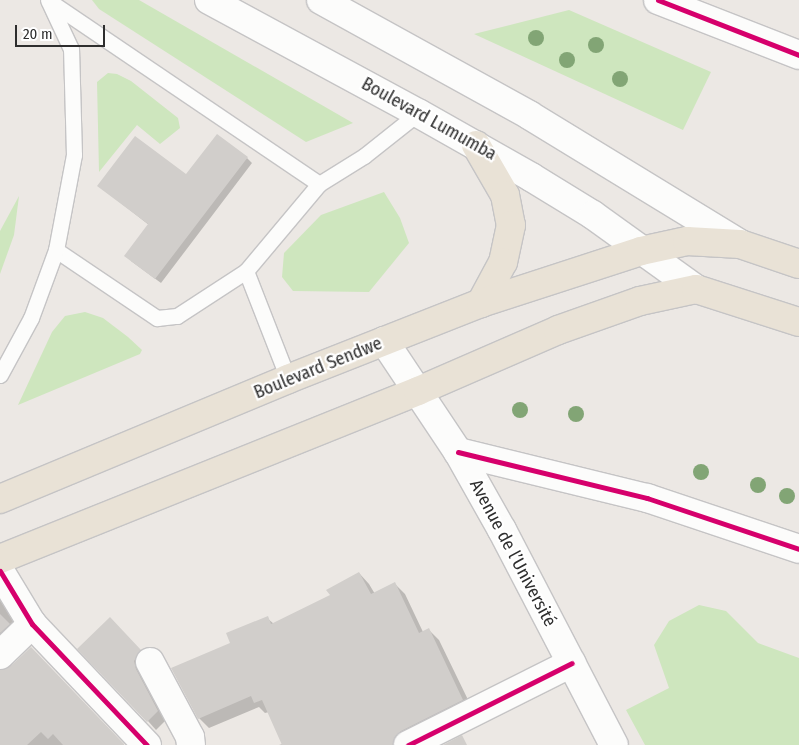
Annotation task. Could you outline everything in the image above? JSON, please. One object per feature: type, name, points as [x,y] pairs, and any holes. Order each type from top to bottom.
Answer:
[{"type":"highway","points":[[476,145],[505,195],[511,225],[503,262],[481,303]]},
{"type":"highway","points":[[641,251],[687,241],[740,244],[799,264]]},
{"type":"highway","name":"Boulevard Sendwe","points":[[0,499],[288,379],[481,303],[641,251]]},
{"type":"highway","name":"Boulevard Lumumba","points":[[418,391],[558,330],[640,301],[696,289],[799,322]]},
{"type":"highway","points":[[0,559],[418,391]]},
{"type":"main road","name":"Boulevard Lumumba","points":[[209,0],[476,145],[593,215],[696,289]]},
{"type":"main road","points":[[321,0],[528,115],[740,244]]},
{"type":"main road","points":[[658,0],[799,55]]},
{"type":"main road","name":"Avenue de l’Université","points":[[384,341],[458,452],[614,745]]},
{"type":"main road","points":[[458,452],[647,498],[799,549]]},
{"type":"main road","points":[[0,570],[32,624],[147,745]]},
{"type":"main road","points":[[0,655],[32,624]]},
{"type":"main road","points":[[150,662],[190,737],[191,745]]},
{"type":"main road","points":[[408,745],[572,664]]},
{"type":"lane","points":[[48,0],[318,184]]},
{"type":"lane","points":[[0,376],[30,318],[56,250],[74,155],[71,49],[48,0]]},
{"type":"lane","points":[[56,250],[157,318],[177,316],[246,271],[318,184],[364,156],[418,113]]},
{"type":"lane","points":[[246,271],[288,379]]},
{"type":"green space","points":[[92,0],[139,0],[353,123],[306,142],[99,9]]},
{"type":"green space","points":[[569,10],[711,72],[683,130],[474,34]]},
{"type":"green space","points":[[108,73],[117,74],[131,81],[178,118],[180,128],[160,144],[137,125],[99,172],[97,82]]},
{"type":"green space","points":[[384,192],[400,218],[409,243],[369,292],[293,291],[282,277],[284,253],[321,215]]},
{"type":"green space","points":[[19,196],[14,235],[0,274],[0,231]]},
{"type":"green space","points":[[85,312],[103,318],[128,337],[142,350],[140,354],[18,405],[52,332],[65,316]]},
{"type":"green space","points":[[699,605],[726,611],[758,643],[799,658],[799,745],[645,745],[626,710],[669,688],[654,645],[669,621]]},
{"type":"building","points":[[217,134],[248,157],[155,279],[124,256],[148,224],[97,186],[135,136],[186,174]]},
{"type":"building","points":[[359,572],[371,594],[395,582],[419,633],[429,628],[463,700],[401,731],[395,737],[393,745],[282,745],[262,700],[254,703],[251,696],[198,719],[171,668],[230,643],[226,633],[268,616],[271,624],[330,595],[326,590]]},
{"type":"building","points":[[0,614],[10,624],[0,633]]},
{"type":"building","points":[[110,617],[141,650],[134,661],[136,669],[158,711],[147,722],[77,649]]},
{"type":"building","points":[[31,647],[123,745],[63,745],[53,734],[48,739],[41,732],[27,745],[0,745],[0,670],[11,666]]},
{"type":"building","points":[[462,735],[467,745],[443,745]]},
{"type":"cycle path","points":[[658,0],[799,55]]},
{"type":"cycle path","points":[[458,452],[647,498],[799,549]]},
{"type":"cycle path","points":[[0,571],[32,624],[147,745]]},
{"type":"cycle path","points":[[408,745],[572,663]]}]
